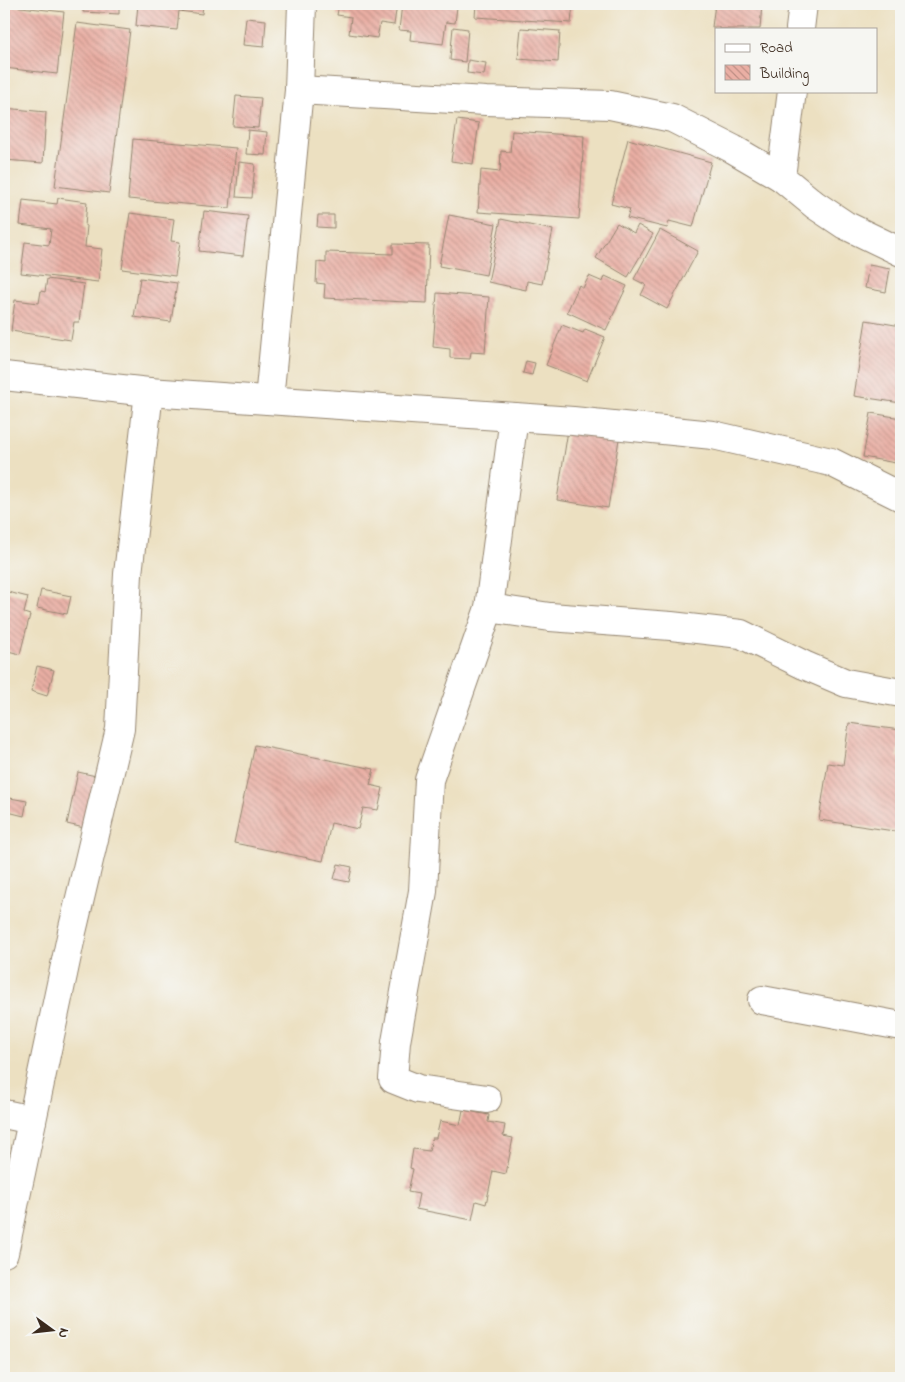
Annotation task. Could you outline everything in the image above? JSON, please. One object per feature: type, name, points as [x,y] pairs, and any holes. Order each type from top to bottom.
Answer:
[{"type":"street","points":[[269,400],[300,90],[302,4]]},
{"type":"street","points":[[800,28],[804,4]]},
{"type":"street","points":[[300,90],[486,101],[610,105],[672,118],[734,149],[781,177],[815,205],[845,225],[901,252]]},
{"type":"street","points":[[781,177],[792,92]]},
{"type":"street","points":[[4,376],[149,392],[514,417],[713,435],[831,462],[901,497]]},
{"type":"street","points":[[4,1253],[72,932],[120,729],[128,574],[149,392]]},
{"type":"street","points":[[487,1099],[418,1089],[393,1079],[396,1042],[423,891],[429,780],[489,608],[514,417]]},
{"type":"street","points":[[489,608],[550,617],[671,626],[741,634],[846,683],[901,693]]},
{"type":"street","points":[[762,1000],[901,1026]]},
{"type":"street","points":[[4,1114],[32,1120]]},
{"type":"building","points":[[83,4],[119,4],[119,14],[83,12]]},
{"type":"building","points":[[138,4],[203,4],[202,14],[179,11],[177,30],[136,26]]},
{"type":"building","points":[[339,4],[397,4],[394,25],[380,23],[377,38],[349,34],[351,17],[337,15]]},
{"type":"building","points":[[402,4],[451,4],[451,6],[457,7],[455,23],[446,22],[443,44],[410,40],[411,31],[399,30]]},
{"type":"building","points":[[476,4],[573,4],[571,23],[475,17]]},
{"type":"building","points":[[715,4],[762,4],[760,28],[712,27]]},
{"type":"building","points":[[4,5],[64,12],[57,74],[4,68]]},
{"type":"building","points":[[246,18],[266,20],[264,47],[243,45]]},
{"type":"building","points":[[77,23],[130,30],[109,193],[55,186]]},
{"type":"building","points":[[453,27],[468,29],[465,62],[450,60]]},
{"type":"building","points":[[521,28],[560,31],[558,62],[518,59]]},
{"type":"building","points":[[468,60],[486,63],[484,75],[467,73]]},
{"type":"building","points":[[236,96],[261,98],[258,128],[233,126]]},
{"type":"building","points":[[4,108],[46,112],[43,163],[4,160]]},
{"type":"building","points":[[457,120],[479,123],[473,164],[451,161]]},
{"type":"building","points":[[248,130],[267,132],[265,155],[246,154]]},
{"type":"building","points":[[512,131],[584,136],[579,219],[478,212],[481,170],[500,172],[501,151],[510,152]]},
{"type":"building","points":[[133,139],[236,148],[230,208],[128,199]]},
{"type":"building","points":[[628,139],[711,162],[693,227],[669,221],[667,228],[627,218],[630,209],[611,204]]},
{"type":"building","points":[[239,162],[255,164],[252,198],[236,197]]},
{"type":"building","points":[[58,198],[87,202],[85,247],[102,249],[98,282],[21,273],[25,242],[49,245],[51,229],[20,225],[23,200],[57,204]]},
{"type":"building","points":[[204,211],[248,216],[243,256],[199,251]]},
{"type":"building","points":[[130,213],[174,219],[171,241],[180,242],[175,276],[122,269]]},
{"type":"building","points":[[318,215],[334,215],[334,228],[317,227]]},
{"type":"building","points":[[449,215],[496,224],[486,275],[439,266]]},
{"type":"building","points":[[501,219],[553,230],[542,284],[527,281],[526,290],[488,282]]},
{"type":"building","points":[[617,223],[634,233],[638,225],[653,234],[628,277],[596,258]]},
{"type":"building","points":[[660,230],[698,251],[667,309],[641,295],[646,285],[634,279]]},
{"type":"building","points":[[393,244],[429,245],[427,303],[324,298],[325,284],[316,283],[317,262],[326,263],[326,252],[393,254]]},
{"type":"building","points":[[869,265],[890,269],[886,292],[865,288]]},
{"type":"building","points":[[589,276],[603,282],[605,276],[627,286],[606,330],[567,312],[579,285],[583,288]]},
{"type":"building","points":[[140,278],[177,283],[171,322],[134,317]]},
{"type":"building","points":[[47,279],[84,284],[79,322],[74,322],[71,340],[11,331],[15,300],[39,303],[41,291],[45,292]]},
{"type":"building","points":[[437,293],[489,297],[485,353],[471,352],[470,359],[450,358],[450,349],[433,347]]},
{"type":"building","points":[[866,320],[901,326],[901,403],[854,396]]},
{"type":"building","points":[[562,325],[583,333],[585,329],[605,337],[587,381],[546,365]]},
{"type":"building","points":[[526,361],[535,363],[532,375],[523,373]]},
{"type":"building","points":[[871,413],[901,418],[901,464],[863,457]]},
{"type":"building","points":[[569,424],[620,433],[608,508],[557,500]]},
{"type":"building","points":[[41,590],[71,596],[67,614],[37,608]]},
{"type":"building","points":[[4,591],[28,597],[24,613],[30,615],[20,654],[4,650]]},
{"type":"building","points":[[37,666],[54,670],[47,696],[31,691]]},
{"type":"building","points":[[849,723],[900,730],[897,757],[901,758],[901,832],[819,820],[828,763],[843,765]]},
{"type":"building","points":[[255,745],[374,769],[370,785],[383,788],[378,810],[363,808],[358,829],[331,823],[323,861],[234,843]]},
{"type":"building","points":[[78,772],[96,776],[84,828],[67,824]]},
{"type":"building","points":[[4,797],[27,801],[24,816],[4,811]]},
{"type":"building","points":[[338,864],[352,867],[349,882],[334,879]]},
{"type":"building","points":[[463,1110],[489,1115],[488,1122],[505,1125],[503,1136],[513,1138],[506,1174],[493,1171],[486,1204],[476,1201],[472,1220],[416,1209],[419,1194],[408,1192],[413,1169],[410,1168],[413,1149],[429,1151],[432,1138],[436,1138],[440,1121],[460,1125]]}]
